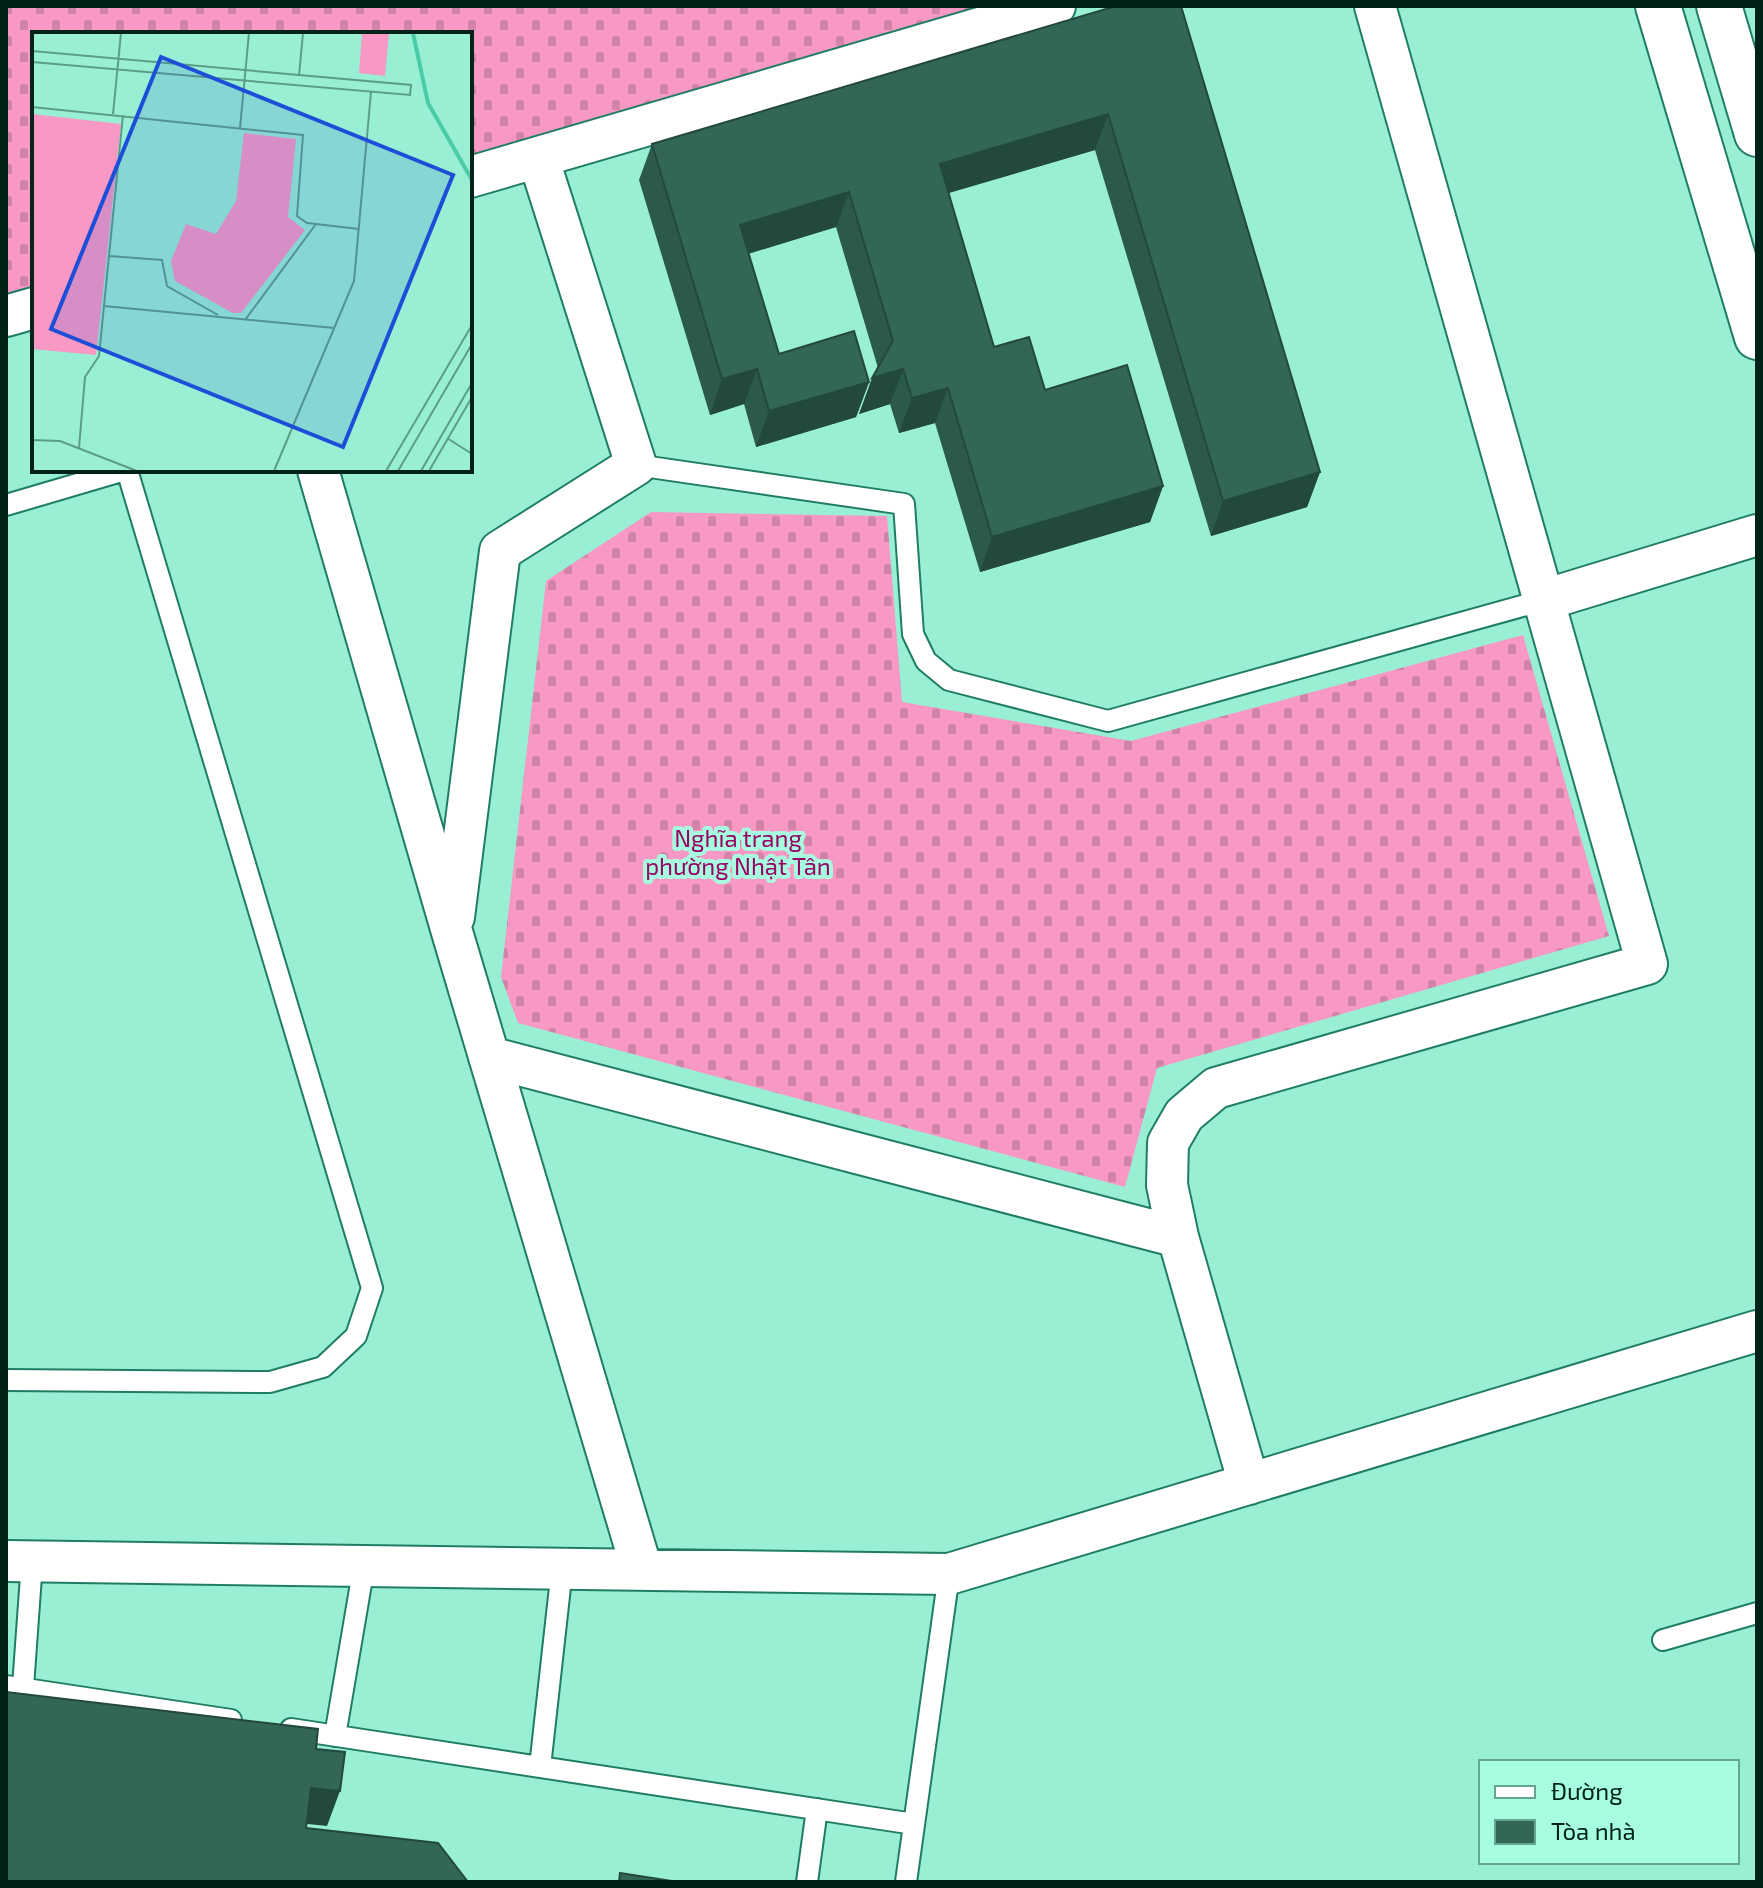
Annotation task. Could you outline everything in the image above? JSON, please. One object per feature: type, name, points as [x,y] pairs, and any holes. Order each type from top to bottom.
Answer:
[{"type":"street","points":[[472,176],[1055,6]]},
{"type":"street","points":[[1249,1484],[1178,1237],[1167,1185],[1168,1143],[1184,1115],[1216,1088],[1647,964],[1375,6]]},
{"type":"street","points":[[1658,6],[1757,337]]},
{"type":"street","points":[[1719,6],[1757,134]]},
{"type":"street","points":[[452,932],[500,551],[636,465],[538,157]]},
{"type":"street","points":[[6,316],[32,309]]},
{"type":"street","points":[[319,472],[642,1570]]},
{"type":"street","points":[[1544,600],[1757,535]]},
{"type":"street","points":[[489,1057],[1178,1237]]},
{"type":"street","points":[[19,1562],[949,1574],[1757,1331]]},
{"type":"lane","points":[[636,465],[904,504],[913,634],[926,661],[949,680],[1108,721],[1544,600]]},
{"type":"lane","points":[[6,505],[119,472]]},
{"type":"lane","points":[[6,1380],[270,1382],[323,1367],[356,1336],[372,1288],[127,472]]},
{"type":"lane","points":[[19,1562],[14,1686],[914,1824]]},
{"type":"lane","points":[[335,1736],[364,1566]]},
{"type":"lane","points":[[540,1767],[562,1569]]},
{"type":"lane","points":[[906,1882],[949,1574]]},
{"type":"lane","points":[[1663,1640],[1757,1613]]},
{"type":"lane","points":[[807,1882],[817,1809]]},
{"type":"green space","points":[[6,6],[1021,6],[472,163],[472,32],[32,32],[32,289],[6,296]]},
{"type":"green space","name":"Nghĩa trang phường Nhật Tân","points":[[651,512],[887,516],[902,702],[1131,741],[1523,635],[1609,936],[1157,1068],[1125,1187],[518,1023],[501,977],[546,581]]},
{"type":"building","points":[[1116,6],[1181,6],[1320,472],[1223,501],[1108,114],[940,164],[994,347],[1029,337],[1045,390],[1127,365],[1163,486],[992,537],[948,388],[912,398],[903,369],[872,378],[893,341],[849,192],[740,225],[779,354],[854,331],[869,382],[769,411],[757,369],[722,379],[652,144]]},
{"type":"building","points":[[6,1692],[318,1729],[316,1749],[345,1752],[340,1791],[311,1788],[306,1828],[438,1843],[468,1882],[6,1882]]},
{"type":"building","points":[[620,1873],[678,1882],[619,1882]]}]
